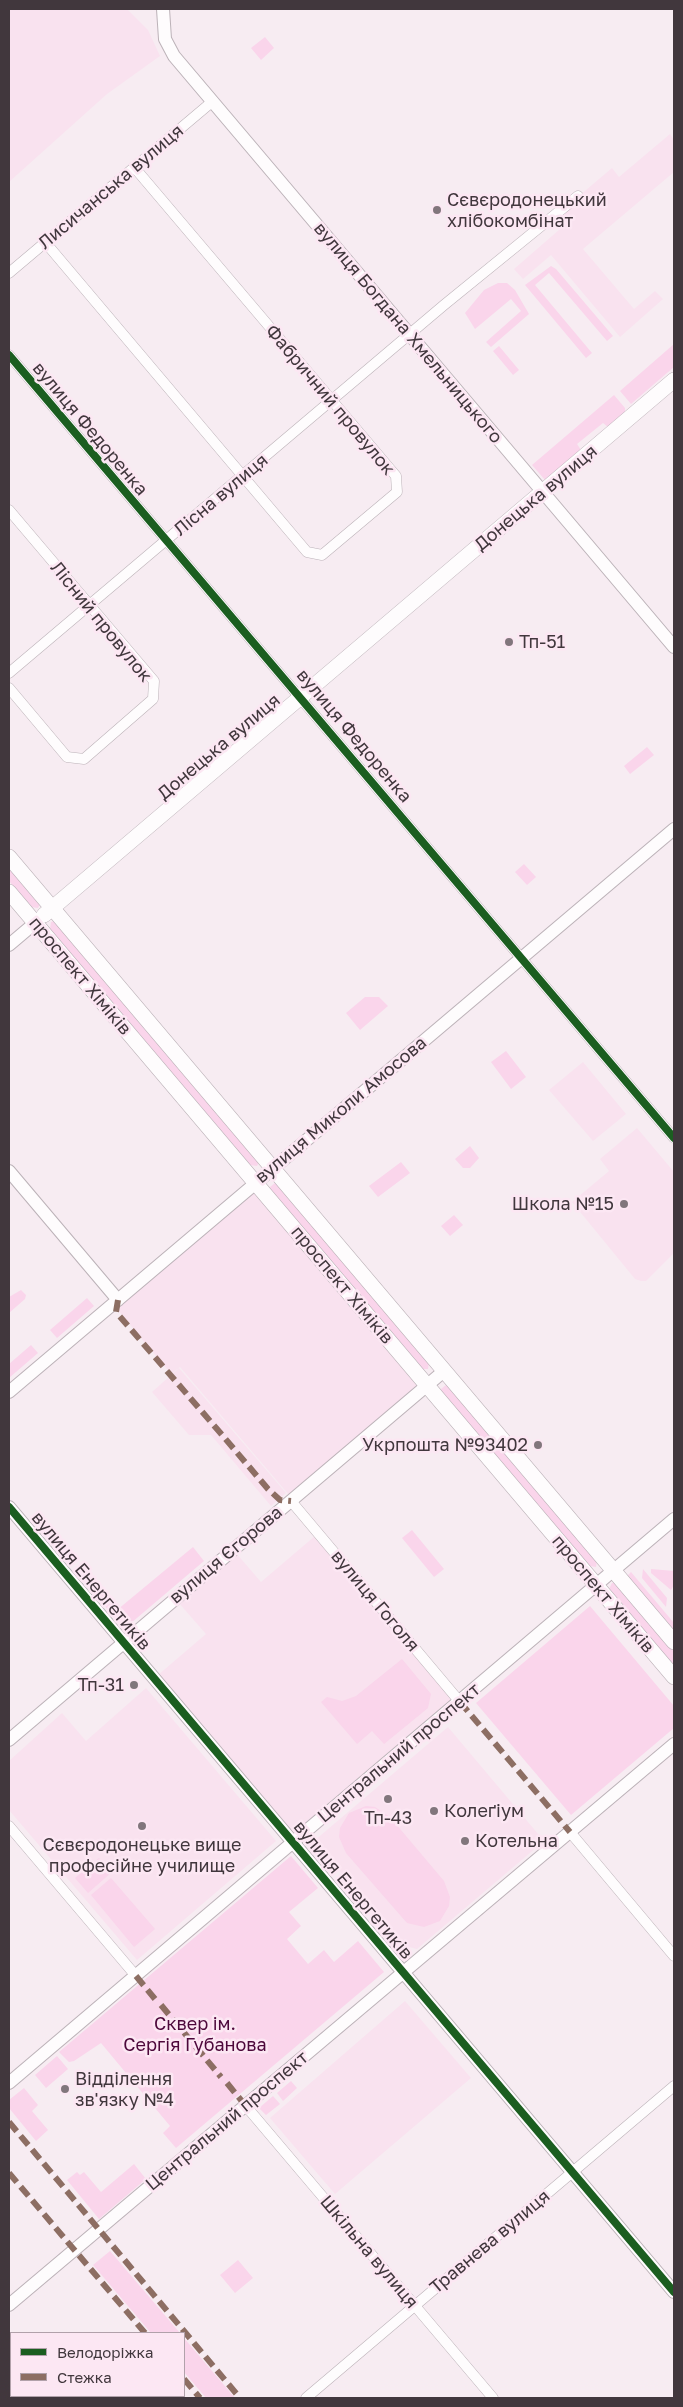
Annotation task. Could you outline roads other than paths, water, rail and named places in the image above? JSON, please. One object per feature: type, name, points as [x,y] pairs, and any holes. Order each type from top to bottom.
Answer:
[{"type":"main road","name":"Донецька вулиця","points":[[35,923],[674,380]]},
{"type":"main road","name":"проспект Хіміків","points":[[9,857],[674,1642]]},
{"type":"main road","name":"проспект Хіміків","points":[[9,892],[674,1677]]},
{"type":"street","name":"вулиця Богдана Хмельницького","points":[[163,9],[164,39],[174,56],[674,647]]},
{"type":"street","name":"Лисичанська вулиця","points":[[9,272],[213,102]]},
{"type":"street","name":"Фабричний провулок","points":[[46,242],[307,552],[322,555],[397,492],[396,476],[134,168]]},
{"type":"street","name":"Лісна вулиця","points":[[9,673],[409,335],[578,196]]},
{"type":"street","name":"вулиця Федоренка","points":[[9,355],[674,1138]]},
{"type":"street","name":"Лісний провулок","points":[[9,510],[154,680],[153,699],[84,759],[67,757],[9,688]]},
{"type":"street","name":"вулиця Миколи Амосова","points":[[9,1392],[674,829]]},
{"type":"street","name":"Донецька вулиця","points":[[9,945],[35,923]]},
{"type":"street","points":[[9,1171],[118,1300]]},
{"type":"street","name":"вулиця Єгорова","points":[[9,1740],[444,1371]]},
{"type":"street","name":"вулиця Гоголя","points":[[291,1501],[460,1702]]},
{"type":"street","name":"вулиця Енергетиків","points":[[9,1507],[674,2292]]},
{"type":"street","name":"Центральний проспект","points":[[9,2083],[674,1519]]},
{"type":"street","name":"Центральний проспект","points":[[9,2305],[674,1744]]},
{"type":"street","points":[[9,1826],[136,1976]]},
{"type":"street","points":[[570,1832],[674,1956]]},
{"type":"street","name":"Травнева вулиця","points":[[306,2398],[674,2086]]},
{"type":"street","name":"Шкільна вулиця","points":[[246,2105],[493,2398]]},
{"type":"place","name":"Сєвєродонецький хлібокомбінат","points":[[437,210]]},
{"type":"place","name":"Тп-51","points":[[509,642]]},
{"type":"place","name":"Школа №15","points":[[624,1204]]},
{"type":"place","name":"Укрпошта №93402","points":[[538,1445]]},
{"type":"place","name":"Тп-31","points":[[134,1685]]},
{"type":"place","name":"Тп-43","points":[[388,1799]]},
{"type":"place","name":"Колеґіум","points":[[434,1811]]},
{"type":"place","name":"Сєвєродонецьке вище професійне училище","points":[[142,1826]]},
{"type":"place","name":"Котельна","points":[[465,1841]]},
{"type":"place","name":"Відділення зв'язку №4","points":[[65,2089]]},
{"type":"park label","name":"Сквер ім. Сергія Губанова","points":[[195,2034]]}]
